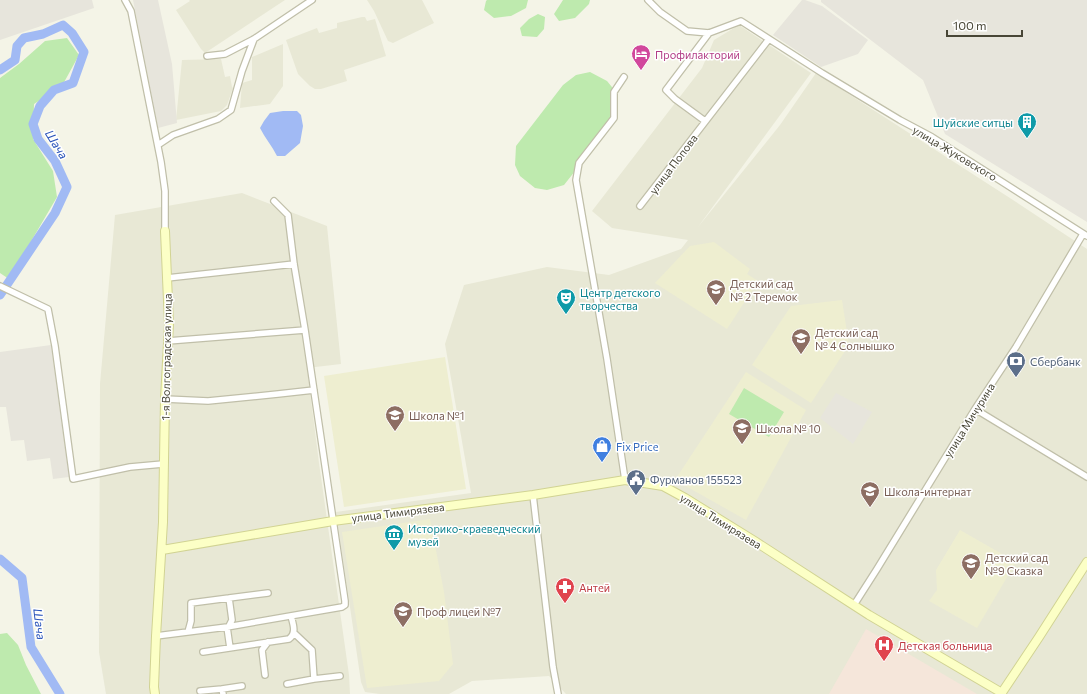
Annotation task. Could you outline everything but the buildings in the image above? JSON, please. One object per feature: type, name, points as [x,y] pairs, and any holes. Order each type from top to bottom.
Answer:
[{"type":"street","name":"1-я Волгоградская улица","points":[[125,0],[130,11],[158,145],[165,191],[165,231],[169,324],[165,399],[162,550],[156,636],[155,694]]},
{"type":"street","points":[[206,56],[225,54],[254,39],[312,0]]},
{"type":"street","points":[[648,0],[660,12],[687,31],[709,33]]},
{"type":"street","name":"улица Жуковского","points":[[709,33],[741,21],[822,73],[900,120],[932,137],[1085,235]]},
{"type":"street","points":[[705,121],[675,99],[666,90],[709,33]]},
{"type":"street","points":[[158,145],[173,135],[218,119],[231,110],[242,71],[254,39]]},
{"type":"street","name":"улица Попова","points":[[640,206],[769,39]]},
{"type":"street","points":[[624,77],[614,92],[614,118],[579,163],[576,180],[607,359],[625,480]]},
{"type":"street","points":[[156,636],[228,627],[342,607],[345,605],[288,215],[274,201]]},
{"type":"street","name":"улица Мичурина","points":[[854,605],[1085,235]]},
{"type":"street","points":[[167,278],[294,264]]},
{"type":"street","points":[[0,286],[48,310],[73,479],[130,467],[163,464]]},
{"type":"street","points":[[168,341],[305,330]]},
{"type":"street","points":[[165,399],[208,401],[314,390]]},
{"type":"street","points":[[975,409],[1087,477]]},
{"type":"street","name":"улица Тимирязева","points":[[162,550],[333,521],[533,495],[625,480],[663,486],[685,498],[869,615],[1002,694]]},
{"type":"street","points":[[533,495],[553,667],[558,694]]},
{"type":"street","points":[[1002,694],[1087,562]]},
{"type":"street","points":[[188,632],[190,621],[190,603],[268,594]]},
{"type":"street","points":[[229,598],[232,620],[228,627],[230,648]]},
{"type":"street","points":[[291,616],[294,632],[312,650],[314,679]]},
{"type":"street","points":[[203,652],[289,639],[292,637],[294,632]]},
{"type":"street","points":[[265,675],[262,650],[268,642]]},
{"type":"street","points":[[287,684],[340,676]]},
{"type":"street","points":[[200,691],[223,691],[242,686]]},
{"type":"shaded area","points":[[0,0],[92,0],[94,8],[0,40]]},
{"type":"shaded area","points":[[133,0],[158,0],[172,64],[177,123],[158,128]]},
{"type":"shaded area","points":[[189,0],[285,0],[205,53],[176,10],[190,1]]},
{"type":"shaded area","points":[[367,0],[422,0],[434,23],[393,43],[388,41],[374,11]]},
{"type":"shaded area","points":[[802,0],[822,6],[868,40],[858,54],[821,67],[773,35]]},
{"type":"shaded area","points":[[821,0],[1087,0],[1087,222],[945,134],[923,80],[821,2]]},
{"type":"shaded area","points":[[365,17],[367,21],[375,19],[386,56],[344,70],[347,81],[321,89],[315,89],[310,86],[298,74],[286,40],[317,28],[319,33],[337,28],[337,23]]},
{"type":"shaded area","points":[[739,25],[811,73],[698,227],[780,125],[816,73],[1087,249],[1087,694],[566,694],[549,676],[472,681],[449,694],[380,694],[365,692],[361,682],[336,512],[471,493],[445,344],[464,285],[547,267],[609,275],[681,249],[688,240],[612,228],[592,211],[702,68],[714,40]]},
{"type":"shaded area","points":[[283,44],[283,86],[270,104],[240,108],[242,83],[252,80],[252,57]]},
{"type":"shaded area","points":[[221,59],[225,77],[230,76],[233,88],[227,105],[221,111],[176,120],[182,60]]},
{"type":"shaded area","points":[[242,193],[327,226],[341,364],[307,368],[349,675],[350,694],[106,694],[99,652],[100,384],[115,215]]},
{"type":"shaded area","name":"Детский сад № 2 Теремок","points":[[714,242],[750,269],[747,274],[758,281],[727,329],[655,283],[690,246]]},
{"type":"shaded area","name":"Детский сад № 4 Солнышко","points":[[842,300],[849,345],[811,403],[752,365],[791,306]]},
{"type":"shaded area","points":[[51,345],[69,477],[53,479],[50,458],[27,461],[24,440],[11,441],[6,407],[0,407],[0,352]]},
{"type":"shaded area","name":"Школа №1","points":[[445,357],[466,489],[344,507],[324,376]]},
{"type":"shaded area","name":"Школа № 10","points":[[746,372],[806,410],[746,520],[675,480]]},
{"type":"shaded area","points":[[836,393],[872,412],[853,444],[820,418]]},
{"type":"shaded area","name":"Проф лицей №7","points":[[430,519],[444,592],[453,664],[439,681],[367,688],[342,532]]},
{"type":"shaded area","name":"Детский сад №9 Сказка","points":[[960,530],[1016,562],[977,628],[929,601],[937,590],[936,570]]},
{"type":"shaded area","name":"Детская больница","points":[[866,629],[977,694],[829,694]]},
{"type":"green space","points":[[487,0],[528,0],[526,8],[511,16],[494,18],[484,10]]},
{"type":"green space","points":[[563,0],[590,0],[589,4],[575,18],[559,21],[554,14]]},
{"type":"green space","points":[[538,14],[545,17],[544,29],[537,37],[522,36],[520,28],[529,19]]},
{"type":"green space","points":[[67,38],[79,55],[62,86],[34,104],[33,139],[53,171],[57,197],[9,279],[0,273],[0,78],[19,64],[45,41]]},
{"type":"green space","points":[[590,72],[607,81],[616,92],[617,118],[564,185],[547,190],[535,188],[520,176],[515,165],[516,146],[563,85],[576,75]]},
{"type":"green space","points":[[744,388],[784,412],[769,437],[729,414]]},
{"type":"green space","points":[[7,633],[18,645],[26,665],[41,694],[0,694],[0,634]]},
{"type":"water","points":[[297,111],[301,115],[303,126],[300,143],[285,156],[277,156],[260,128],[270,113]]},
{"type":"waterway","name":"Шача","points":[[0,70],[15,60],[17,46],[24,38],[43,34],[63,25],[72,33],[84,52],[73,83],[54,90],[40,106],[33,124],[38,139],[55,161],[67,187],[55,213],[0,295]]},
{"type":"waterway","name":"Шача","points":[[0,559],[22,578],[31,647],[60,694]]},
{"type":"place","name":"Профилакторий","points":[[641,71]]},
{"type":"place","name":"Шуйские ситцы","points":[[1027,139]]},
{"type":"place","name":"Детский сад № 2 Теремок","points":[[716,306]]},
{"type":"place","name":"Центр детского творчества","points":[[566,315]]},
{"type":"place","name":"Детский сад № 4 Солнышко","points":[[801,355]]},
{"type":"place","name":"Сбербанк","points":[[1016,378]]},
{"type":"place","name":"Школа №1","points":[[395,432]]},
{"type":"place","name":"Школа № 10","points":[[742,445]]},
{"type":"place","name":"Fix Price","points":[[602,463]]},
{"type":"place","name":"Фурманов 155523","points":[[636,496]]},
{"type":"place","name":"Школа-интернат","points":[[870,508]]},
{"type":"place","name":"Историко-краеведческий музей","points":[[394,551]]},
{"type":"place","name":"Детский сад №9 Сказка","points":[[971,580]]},
{"type":"place","name":"Антей","points":[[565,604]]},
{"type":"place","name":"Проф лицей №7","points":[[403,628]]},
{"type":"place","name":"Детская больница","points":[[884,662]]}]
